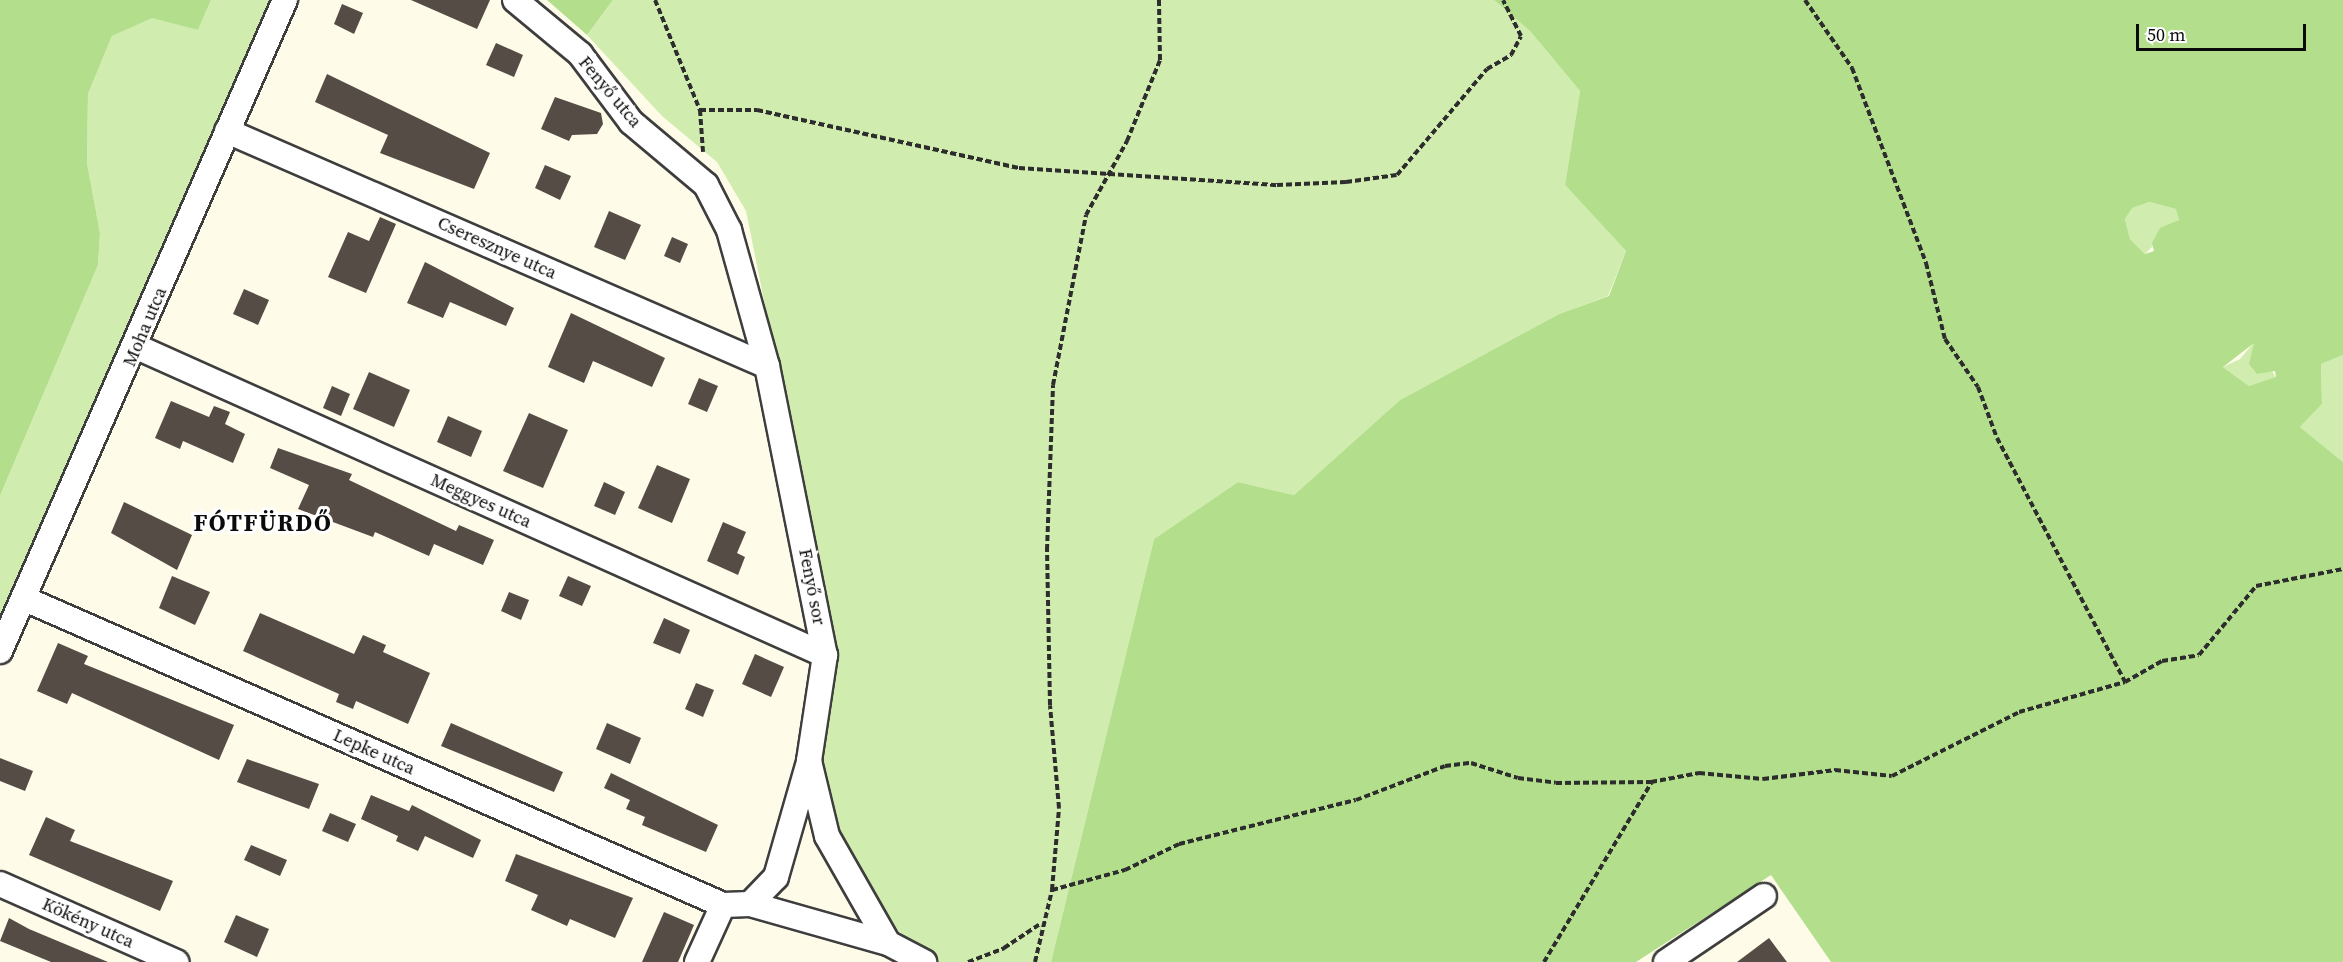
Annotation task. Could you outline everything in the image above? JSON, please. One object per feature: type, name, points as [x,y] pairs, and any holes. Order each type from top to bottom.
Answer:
[{"type":"street","name":"Moha utca","points":[[0,651],[137,347],[227,131],[285,0]]},
{"type":"street","name":"Fenyő utca","points":[[515,0],[580,54],[631,122],[706,185]]},
{"type":"street","name":"Cseresznye utca","points":[[227,131],[767,366]]},
{"type":"street","name":"Fenyő sor","points":[[706,185],[729,230],[767,366],[825,655],[810,761],[827,836],[888,943]]},
{"type":"street","name":"Meggyes utca","points":[[137,347],[825,655]]},
{"type":"street","name":"Lepke utca","points":[[25,599],[723,905]]},
{"type":"street","points":[[750,904],[776,877],[810,761]]},
{"type":"street","name":"Kökény utca","points":[[0,884],[176,962]]},
{"type":"street","points":[[1666,962],[1764,896]]},
{"type":"street","points":[[698,962],[723,905],[750,904],[888,943],[924,962]]},
{"type":"path","points":[[655,0],[700,110],[706,185]]},
{"type":"path","points":[[1035,962],[1041,924],[1052,890],[1059,808],[1048,609],[1053,385],[1086,215],[1105,174],[1127,141],[1160,60],[1159,0]]},
{"type":"path","points":[[700,110],[757,110],[1019,168],[1277,185],[1397,175],[1487,69],[1511,55],[1521,36],[1503,0]]},
{"type":"path","points":[[1805,0],[1852,68],[1926,263],[1945,339],[1978,387],[1997,438],[2125,682]]},
{"type":"path","points":[[1052,890],[1125,870],[1179,844],[1356,800],[1445,766],[1471,763],[1518,778],[1556,783],[1651,782],[1699,773],[1763,779],[1835,770],[1892,776],[2019,712],[2125,682],[2162,661],[2199,655],[2256,586],[2343,569]]},
{"type":"path","points":[[1544,962],[1651,782]]},
{"type":"path","points":[[968,962],[1004,948],[1041,924]]},
{"type":"green space","points":[[0,0],[211,0],[198,30],[152,18],[112,36],[88,94],[87,163],[100,233],[98,265],[0,496]]},
{"type":"green space","points":[[211,0],[273,0],[0,615],[0,496],[98,265],[100,233],[87,163],[88,94],[112,36],[152,17],[198,30]]},
{"type":"green space","points":[[547,0],[613,0],[587,35]]},
{"type":"green space","points":[[613,0],[1494,0],[1530,31],[1580,91],[1565,185],[1626,251],[1608,296],[1559,314],[1400,400],[1294,495],[1238,482],[1154,539],[1051,962],[932,962],[863,898],[841,844],[822,769],[830,627],[746,211],[717,162],[662,116],[587,35]]},
{"type":"green space","points":[[1494,0],[2343,0],[2343,355],[2321,364],[2322,404],[2300,427],[2343,462],[2343,962],[1831,962],[1771,875],[1636,962],[1051,962],[1154,539],[1238,482],[1294,495],[1400,400],[1559,314],[1609,296],[1626,251],[1565,185],[1580,91],[1530,31]],"holes":[[[2149,202],[2176,209],[2179,220],[2160,228],[2152,243],[2154,251],[2145,254],[2130,239],[2125,219],[2132,208]],[[2254,343],[2249,364],[2257,374],[2275,371],[2276,377],[2249,386],[2223,367]]]},
{"type":"green space","points":[[2148,202],[2177,209],[2179,220],[2145,254],[2130,239],[2125,219],[2131,208]]},
{"type":"green space","points":[[2255,341],[2276,378],[2249,386],[2223,367],[2240,359]]},
{"type":"green space","points":[[2343,355],[2343,462],[2300,427],[2322,404],[2321,364]]},
{"type":"building","points":[[411,0],[490,0],[477,29]]},
{"type":"building","points":[[342,4],[363,13],[354,34],[334,24]]},
{"type":"building","points":[[496,43],[523,55],[514,77],[486,65]]},
{"type":"building","points":[[327,74],[490,153],[474,189],[380,153],[388,135],[315,102]]},
{"type":"building","points":[[555,97],[601,113],[603,124],[597,134],[572,135],[569,141],[541,129]]},
{"type":"building","points":[[545,165],[571,176],[560,200],[535,188]]},
{"type":"building","points":[[609,211],[641,225],[625,260],[594,247]]},
{"type":"building","points":[[380,217],[396,224],[366,293],[328,277],[348,232],[369,241]]},
{"type":"building","points":[[672,237],[688,244],[680,263],[664,256]]},
{"type":"building","points":[[425,262],[514,308],[506,326],[450,302],[443,318],[407,303]]},
{"type":"building","points":[[244,289],[269,300],[258,325],[233,314]]},
{"type":"building","points":[[571,313],[665,358],[652,387],[593,361],[584,383],[548,367]]},
{"type":"building","points":[[369,372],[410,390],[394,427],[353,409]]},
{"type":"building","points":[[699,378],[718,386],[707,412],[688,404]]},
{"type":"building","points":[[332,386],[350,394],[341,416],[323,408]]},
{"type":"building","points":[[171,401],[209,417],[214,406],[230,412],[225,424],[245,434],[233,463],[183,441],[180,449],[155,438]]},
{"type":"building","points":[[529,413],[568,430],[543,488],[503,471]]},
{"type":"building","points":[[448,416],[482,431],[471,457],[437,442]]},
{"type":"building","points":[[278,448],[352,474],[349,480],[456,531],[459,525],[494,540],[483,565],[434,544],[429,556],[375,532],[373,537],[298,509],[309,485],[270,468]]},
{"type":"building","points":[[657,465],[690,479],[672,523],[638,508]]},
{"type":"building","points":[[604,482],[625,492],[615,515],[594,506]]},
{"type":"building","points":[[124,502],[192,535],[177,570],[111,533]]},
{"type":"building","points":[[723,522],[746,532],[737,553],[745,557],[738,575],[707,561]]},
{"type":"building","points":[[172,576],[210,592],[195,625],[159,608]]},
{"type":"building","points":[[568,576],[591,586],[582,606],[559,596]]},
{"type":"building","points":[[509,592],[529,600],[521,620],[501,611]]},
{"type":"building","points":[[260,613],[354,654],[363,635],[386,645],[383,652],[430,673],[408,724],[356,701],[353,709],[336,702],[339,694],[243,651]]},
{"type":"building","points":[[664,618],[690,630],[680,654],[653,643]]},
{"type":"building","points":[[58,643],[88,656],[84,664],[234,725],[219,760],[72,693],[67,704],[37,691]]},
{"type":"building","points":[[755,654],[784,667],[771,697],[742,684]]},
{"type":"building","points":[[696,683],[714,690],[703,717],[685,709]]},
{"type":"building","points":[[451,723],[563,772],[554,792],[441,746]]},
{"type":"building","points":[[607,723],[641,738],[630,764],[596,749]]},
{"type":"building","points":[[0,758],[33,771],[25,791],[0,781]]},
{"type":"building","points":[[247,759],[319,784],[309,809],[237,782]]},
{"type":"building","points":[[611,773],[718,825],[706,852],[642,825],[645,817],[626,809],[630,800],[604,788]]},
{"type":"building","points":[[371,795],[409,811],[412,805],[481,840],[473,858],[425,836],[418,851],[396,841],[398,836],[361,819]]},
{"type":"building","points":[[330,813],[356,824],[348,842],[322,831]]},
{"type":"building","points":[[46,817],[75,830],[70,841],[173,881],[160,911],[29,855]]},
{"type":"building","points":[[251,845],[287,860],[280,876],[244,860]]},
{"type":"building","points":[[516,854],[633,898],[615,938],[570,919],[567,926],[531,910],[538,895],[505,881]]},
{"type":"building","points":[[664,912],[694,925],[678,962],[642,962]]},
{"type":"building","points":[[236,915],[269,929],[257,957],[224,942]]},
{"type":"building","points":[[9,918],[29,929],[108,962],[51,962],[0,941]]},
{"type":"building","points":[[1769,938],[1787,962],[1737,962]]},
{"type":"district","name":"FÓTFÜRDŐ","points":[[263,523]]}]
